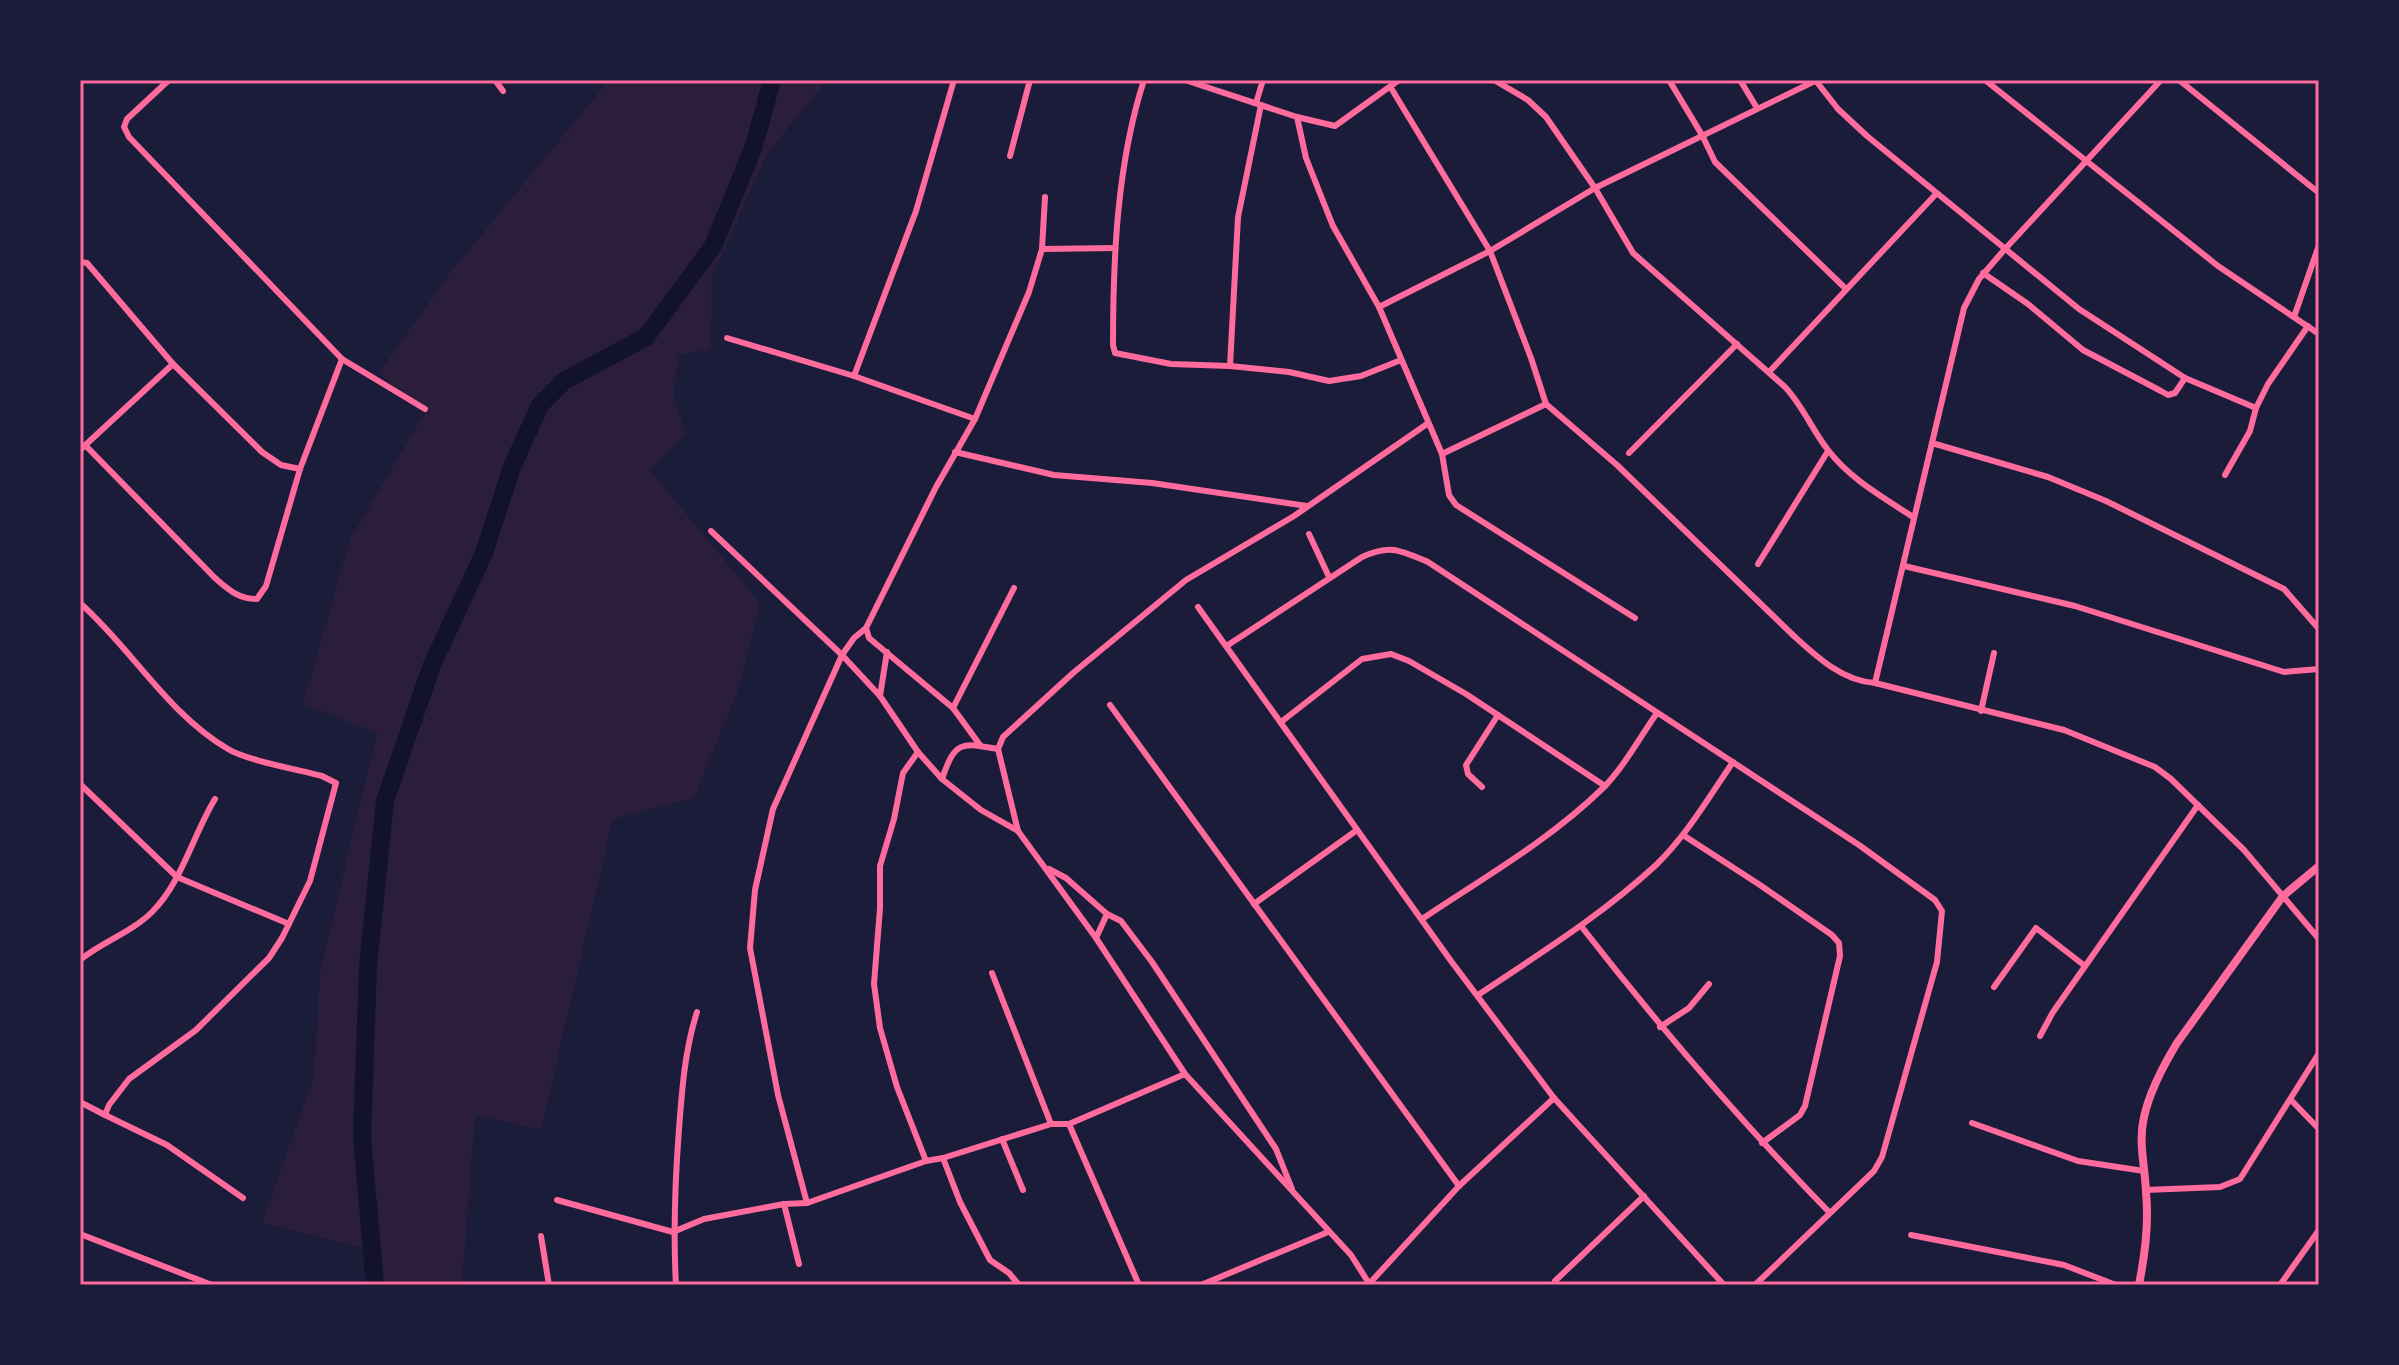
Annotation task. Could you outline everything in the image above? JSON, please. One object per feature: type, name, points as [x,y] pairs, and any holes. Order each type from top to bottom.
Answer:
[{"type":"street","points":[[169,80],[127,119],[124,127],[129,137],[342,359],[425,409]]},
{"type":"street","points":[[495,80],[503,91]]},
{"type":"street","points":[[854,376],[916,211],[954,80]]},
{"type":"street","points":[[1010,156],[1030,80]]},
{"type":"street","points":[[1144,80],[1130,132],[1115,248],[1115,353],[1171,364],[1289,372],[1329,381],[1361,376],[1401,360]]},
{"type":"street","points":[[1185,80],[1297,117],[1335,126],[1399,80]]},
{"type":"street","points":[[1230,366],[1238,217],[1263,80]]},
{"type":"street","points":[[1494,80],[1528,100],[1546,117],[1595,188],[1633,253],[1795,397],[1828,451],[1859,481],[1913,517]]},
{"type":"street","points":[[1669,80],[1715,162],[1846,289]]},
{"type":"street","points":[[1740,80],[1757,108]]},
{"type":"street","points":[[1379,307],[1490,251],[1595,188],[1817,80],[1848,118],[1936,194],[2079,309],[2185,378],[2256,408]]},
{"type":"street","points":[[1985,80],[2218,266],[2319,334]]},
{"type":"street","points":[[1875,683],[1964,308],[1983,273],[2161,80]]},
{"type":"street","points":[[2179,80],[2319,193]]},
{"type":"street","points":[[1391,88],[1490,251],[1546,404],[1617,465],[1817,658],[1860,682],[1875,683],[2064,730],[2136,758],[2171,779],[2244,850],[2319,939]]},
{"type":"street","points":[[1297,117],[1306,158],[1333,226],[1379,307],[1442,454],[1449,495],[1456,505],[1635,618]]},
{"type":"street","points":[[1769,372],[1936,194]]},
{"type":"street","points":[[807,1203],[778,1095],[750,948],[751,918],[767,831],[773,809],[842,655],[866,628],[955,452],[975,419],[1029,292],[1042,249],[1045,197]]},
{"type":"street","points":[[2294,317],[2319,245]]},
{"type":"street","points":[[1042,249],[1115,248]]},
{"type":"street","points":[[80,262],[87,263],[173,364],[262,452],[281,465],[300,469]]},
{"type":"street","points":[[1983,273],[2028,304],[2083,350],[2168,395],[2175,393],[2185,378]]},
{"type":"street","points":[[2225,475],[2250,431],[2256,408],[2268,384],[2308,326]]},
{"type":"street","points":[[727,338],[854,376],[975,419]]},
{"type":"street","points":[[1629,453],[1737,344]]},
{"type":"street","points":[[173,364],[83,448],[215,578],[245,599],[257,599],[266,586],[300,469],[342,359]]},
{"type":"street","points":[[1442,454],[1546,404]]},
{"type":"street","points":[[1018,831],[998,749],[1003,737],[1073,673],[1186,580],[1308,506],[1427,424]]},
{"type":"street","points":[[1932,443],[2048,477],[2106,501],[2284,589],[2319,629]]},
{"type":"street","points":[[1758,564],[1828,451]]},
{"type":"street","points":[[955,452],[1054,475],[1152,483],[1308,506]]},
{"type":"street","points":[[711,531],[842,655],[880,696],[918,752],[942,779],[981,810],[1018,831],[1096,938],[1185,1074],[1351,1255],[1370,1284],[1459,1186],[1554,1098]]},
{"type":"street","points":[[1309,534],[1329,577]]},
{"type":"street","points":[[1228,645],[1362,557],[1384,548],[1402,551],[1428,562],[1733,762],[1935,900],[1942,911],[1937,962],[1882,1157],[1874,1171],[1755,1285]]},
{"type":"street","points":[[1904,566],[2075,606],[2284,672],[2319,669]]},
{"type":"street","points":[[953,708],[1014,588]]},
{"type":"street","points":[[80,603],[105,625],[148,679],[230,751],[334,781],[335,789],[310,881],[269,958],[196,1030],[129,1079],[105,1115]]},
{"type":"street","points":[[1198,607],[1554,1098],[1724,1285]]},
{"type":"street","points":[[866,628],[869,638],[953,708],[980,745]]},
{"type":"street","points":[[880,696],[887,652]]},
{"type":"street","points":[[1981,711],[1994,653]]},
{"type":"street","points":[[1281,722],[1362,659],[1391,654],[1409,661],[1498,715],[1605,786]]},
{"type":"street","points":[[1110,705],[1459,1186]]},
{"type":"street","points":[[1422,919],[1521,853],[1605,786],[1657,713]]},
{"type":"street","points":[[1482,787],[1468,774],[1466,765],[1498,715]]},
{"type":"street","points":[[942,779],[949,758],[959,748],[971,743],[998,749]]},
{"type":"street","points":[[918,752],[903,773],[880,866],[874,984],[880,1028],[897,1087],[926,1161]]},
{"type":"street","points":[[1478,995],[1581,926],[1657,864],[1683,835],[1733,762]]},
{"type":"street","points":[[80,784],[177,877],[289,924]]},
{"type":"street","points":[[81,958],[150,915],[177,877],[215,799]]},
{"type":"street","points":[[2040,1036],[2198,805]]},
{"type":"street","points":[[1254,904],[1357,830]]},
{"type":"street","points":[[1683,835],[1760,885],[1839,943],[1840,956],[1805,1106],[1800,1115],[1762,1143]]},
{"type":"street","points":[[2139,1285],[2146,1245],[2146,1190],[2141,1151],[2143,1118],[2162,1068],[2283,896],[2319,866]]},
{"type":"street","points":[[1046,867],[1086,893],[1107,914],[1121,921],[1152,962],[1276,1149],[1294,1193]]},
{"type":"street","points":[[1096,938],[1107,914]]},
{"type":"street","points":[[1581,926],[1660,1027],[1762,1143],[1829,1212]]},
{"type":"street","points":[[1994,987],[2036,928],[2085,966]]},
{"type":"street","points":[[992,973],[1051,1124]]},
{"type":"street","points":[[1660,1027],[1689,1008],[1709,984]]},
{"type":"street","points":[[676,1285],[673,1232],[681,1101],[690,1034],[697,1012]]},
{"type":"street","points":[[2146,1190],[2220,1187],[2240,1179],[2319,1053]]},
{"type":"street","points":[[557,1200],[673,1232],[704,1219],[784,1204],[807,1203],[926,1161],[1051,1124],[1069,1124],[1185,1074]]},
{"type":"street","points":[[2291,1100],[2319,1129]]},
{"type":"street","points":[[80,1102],[167,1145],[243,1198]]},
{"type":"street","points":[[1972,1123],[2078,1161],[2144,1171]]},
{"type":"street","points":[[1069,1124],[1139,1285]]},
{"type":"street","points":[[1002,1139],[1023,1190]]},
{"type":"street","points":[[943,1158],[960,1202],[990,1260],[1009,1273],[1019,1285]]},
{"type":"street","points":[[1554,1285],[1644,1196]]},
{"type":"street","points":[[784,1204],[799,1264]]},
{"type":"street","points":[[2280,1285],[2319,1230]]},
{"type":"street","points":[[1205,1284],[1328,1232]]},
{"type":"street","points":[[80,1234],[212,1285]]},
{"type":"street","points":[[1911,1235],[2064,1265],[2116,1285]]},
{"type":"street","points":[[541,1236],[549,1285]]},
{"type":"street","points":[[2310,1242],[2319,1250]]},
{"type":"shaded area","points":[[609,80],[827,80],[767,154],[712,277],[711,349],[679,355],[673,397],[686,433],[650,470],[760,603],[737,693],[694,798],[613,819],[541,1130],[475,1115],[462,1285],[380,1285],[371,1250],[262,1223],[314,1076],[320,972],[377,733],[303,704],[350,539],[426,411],[378,374],[450,273]]},
{"type":"waterway","points":[[375,1285],[362,1137],[368,966],[385,801],[432,665],[484,553],[512,467],[540,405],[564,381],[646,337],[713,246],[754,146],[772,80]]}]
